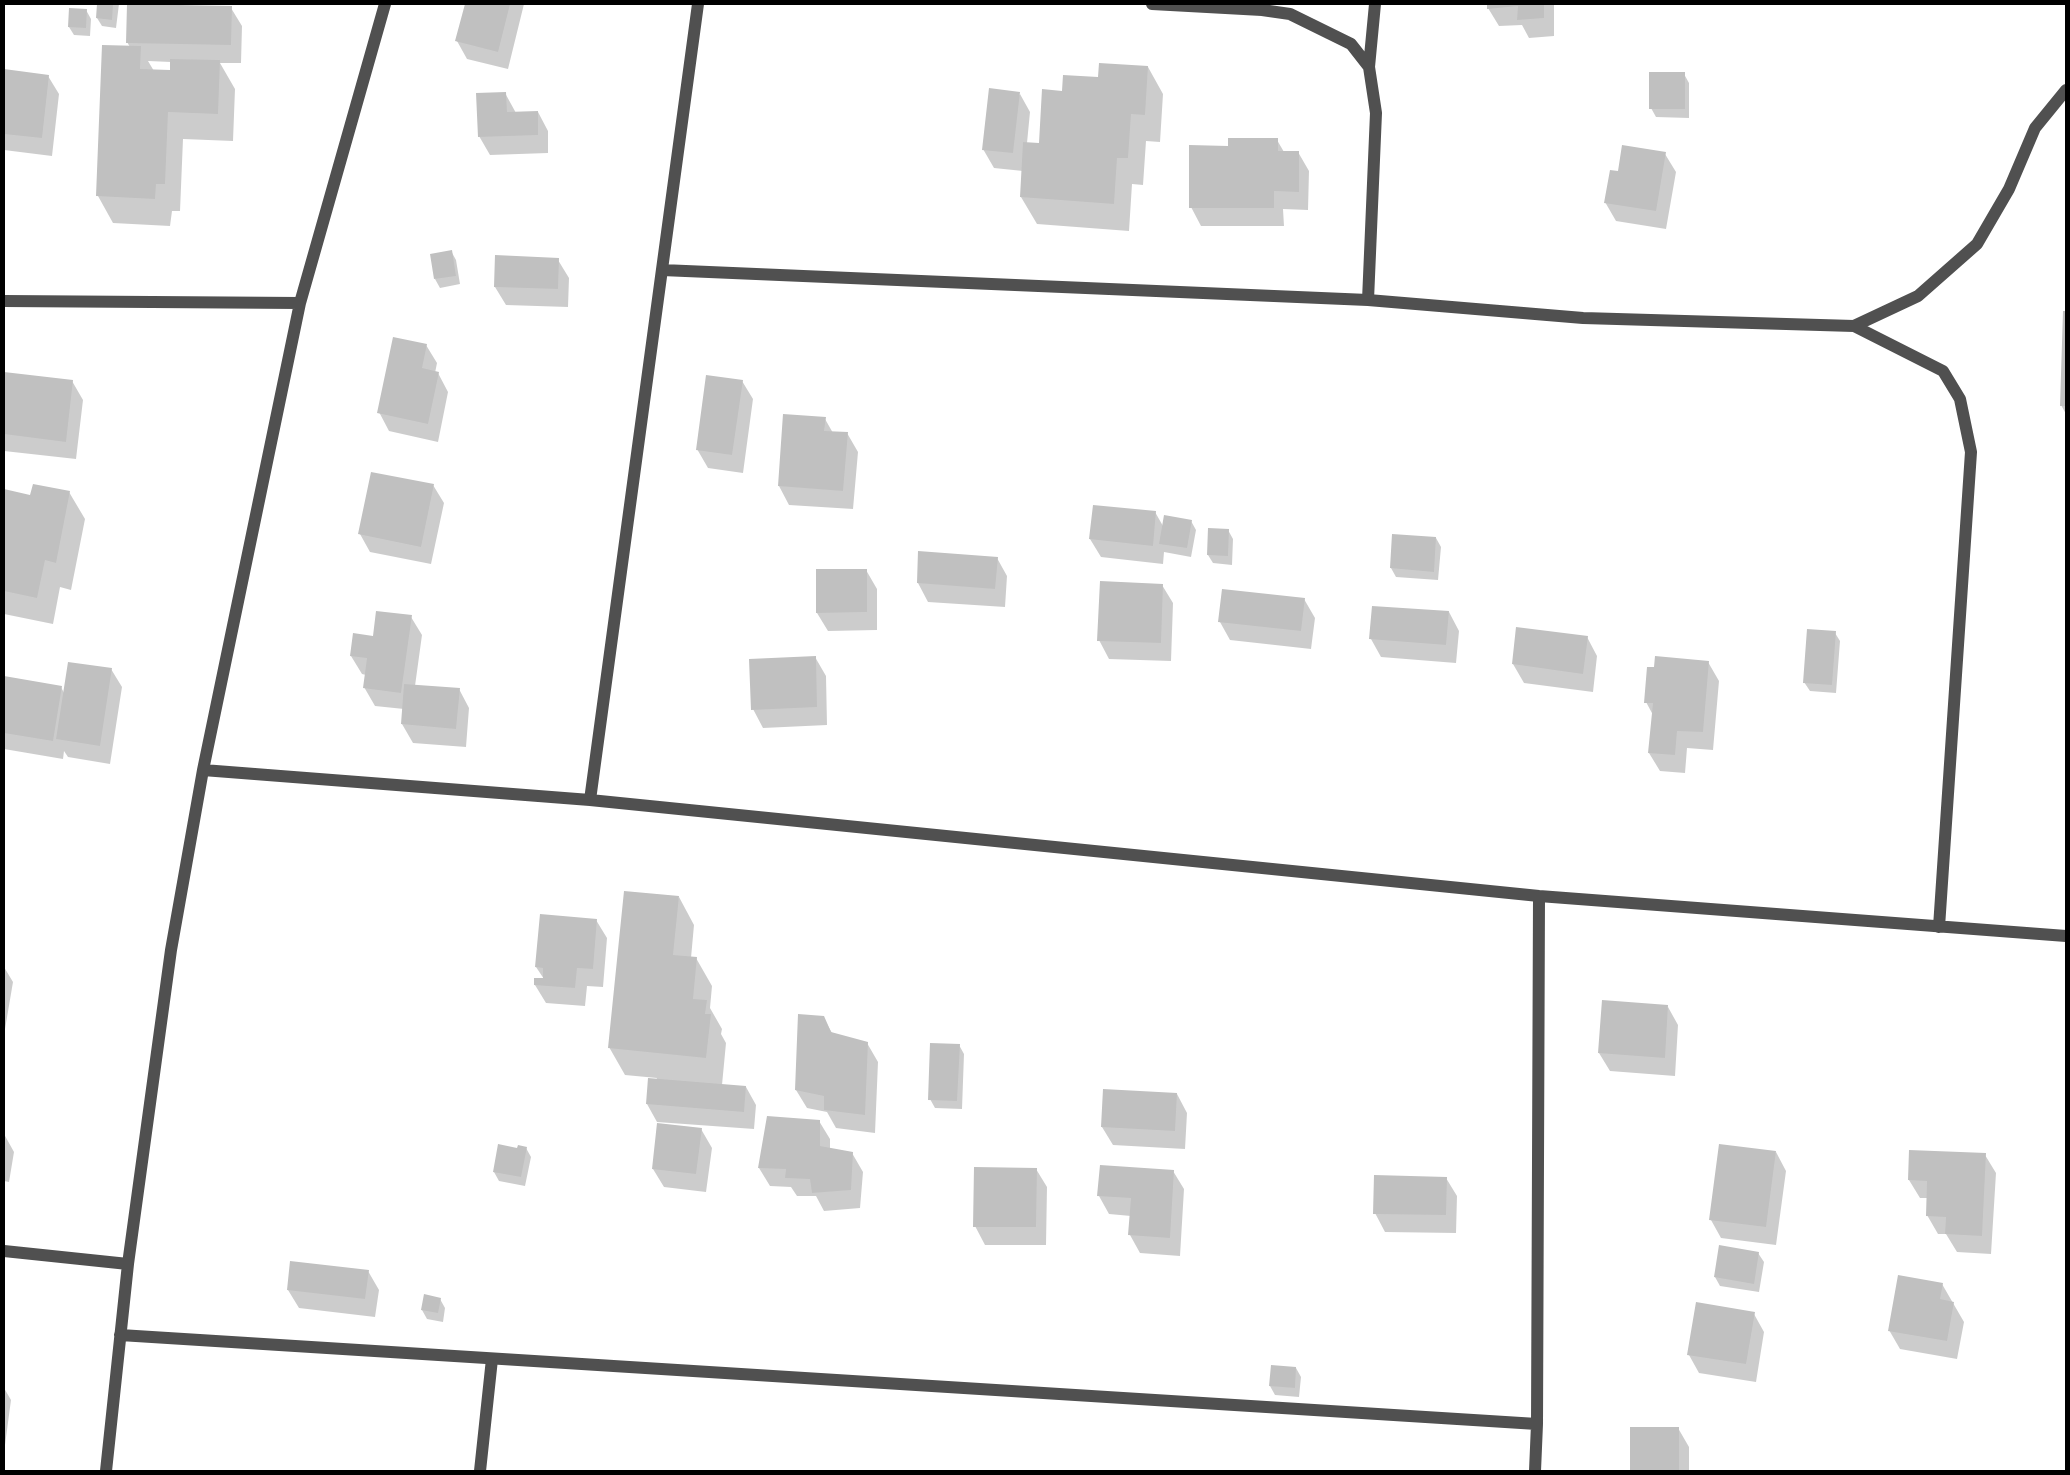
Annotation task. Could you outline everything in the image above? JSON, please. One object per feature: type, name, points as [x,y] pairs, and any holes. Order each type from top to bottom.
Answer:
[{"type":"street","points":[[106,1471],[128,1264],[171,950],[204,770],[300,303],[385,4]]},
{"type":"street","points":[[590,800],[698,4]]},
{"type":"street","points":[[1152,4],[1290,14],[1351,44],[1368,67]]},
{"type":"street","points":[[1368,300],[1376,112],[1368,67],[1375,4]]},
{"type":"street","points":[[1854,326],[1918,296],[1977,244],[2009,189],[2035,128],[2066,90]]},
{"type":"street","points":[[662,270],[1368,300],[1583,318],[1854,326],[1943,371],[1960,399],[1971,452],[1939,927]]},
{"type":"street","points":[[4,302],[300,303]]},
{"type":"street","points":[[204,770],[590,800],[1539,896],[2066,936]]},
{"type":"street","points":[[1535,1471],[1537,1424],[1539,896]]},
{"type":"street","points":[[4,1251],[128,1264]]},
{"type":"street","points":[[120,1335],[1537,1424]]},
{"type":"street","points":[[480,1471],[492,1359]]},
{"type":"building","points":[[97,4],[113,4],[112,20],[96,18]]},
{"type":"building","points":[[127,4],[232,6],[231,45],[126,43]]},
{"type":"building","points":[[465,4],[510,4],[498,52],[455,41]]},
{"type":"building","points":[[1487,4],[1544,4],[1544,18],[1517,20],[1518,6],[1487,9]]},
{"type":"building","points":[[69,8],[87,9],[86,28],[68,27]]},
{"type":"building","points":[[102,45],[141,46],[140,69],[170,70],[170,59],[220,60],[218,114],[168,112],[165,184],[156,184],[155,199],[96,196]]},
{"type":"building","points":[[1099,63],[1148,66],[1145,115],[1131,114],[1128,158],[1117,158],[1114,204],[1020,197],[1023,142],[1039,143],[1042,89],[1062,91],[1063,75],[1098,77]]},
{"type":"building","points":[[4,69],[49,75],[42,138],[4,134]]},
{"type":"building","points":[[1649,72],[1685,72],[1685,109],[1649,109]]},
{"type":"building","points":[[989,88],[1020,92],[1013,153],[982,150]]},
{"type":"building","points":[[506,92],[507,112],[538,111],[538,135],[478,137],[476,93]]},
{"type":"building","points":[[1228,138],[1278,138],[1278,151],[1299,151],[1299,192],[1274,191],[1274,208],[1189,208],[1189,145],[1228,146]]},
{"type":"building","points":[[1622,145],[1666,152],[1656,211],[1604,203],[1610,170],[1618,171]]},
{"type":"building","points":[[452,250],[456,276],[434,279],[430,254]]},
{"type":"building","points":[[495,255],[559,258],[558,289],[494,287]]},
{"type":"building","points":[[2063,311],[2066,311],[2066,406],[2060,406]]},
{"type":"building","points":[[393,337],[427,344],[422,368],[439,372],[428,424],[377,413]]},
{"type":"building","points":[[4,372],[73,380],[66,442],[4,434]]},
{"type":"building","points":[[706,375],[743,380],[732,455],[696,450]]},
{"type":"building","points":[[783,414],[826,417],[824,431],[848,432],[843,491],[778,486]]},
{"type":"building","points":[[371,472],[434,484],[421,547],[358,534]]},
{"type":"building","points":[[33,484],[70,491],[56,563],[45,560],[37,598],[4,591],[4,489],[30,495]]},
{"type":"building","points":[[1093,505],[1156,511],[1153,546],[1089,539]]},
{"type":"building","points":[[1164,515],[1192,520],[1187,548],[1159,544]]},
{"type":"building","points":[[1208,528],[1229,529],[1228,556],[1207,555]]},
{"type":"building","points":[[1392,534],[1436,537],[1434,572],[1390,568]]},
{"type":"building","points":[[918,551],[998,557],[995,589],[917,583]]},
{"type":"building","points":[[816,569],[867,569],[867,612],[816,613]]},
{"type":"building","points":[[1100,581],[1163,584],[1161,643],[1097,641]]},
{"type":"building","points":[[1222,589],[1305,598],[1301,631],[1218,622]]},
{"type":"building","points":[[1372,606],[1449,611],[1446,645],[1369,639]]},
{"type":"building","points":[[376,611],[412,615],[401,693],[363,688],[367,658],[350,656],[353,633],[373,636]]},
{"type":"building","points":[[1516,627],[1588,636],[1583,674],[1512,664]]},
{"type":"building","points":[[1807,629],[1836,631],[1832,685],[1803,683]]},
{"type":"building","points":[[816,656],[817,707],[751,710],[749,659]]},
{"type":"building","points":[[1655,656],[1709,661],[1703,732],[1677,731],[1675,755],[1648,753],[1653,703],[1644,703],[1647,667],[1654,667]]},
{"type":"building","points":[[68,662],[112,668],[100,746],[56,739]]},
{"type":"building","points":[[4,676],[62,686],[53,741],[4,733]]},
{"type":"building","points":[[404,684],[460,688],[456,729],[401,724]]},
{"type":"building","points":[[624,891],[679,896],[673,955],[697,957],[693,999],[707,1000],[705,1014],[711,1014],[706,1058],[608,1048]]},
{"type":"building","points":[[540,914],[597,919],[593,969],[577,968],[575,988],[534,985],[534,978],[543,978],[543,968],[535,967]]},
{"type":"building","points":[[1602,1000],[1668,1005],[1665,1058],[1598,1053]]},
{"type":"building","points":[[798,1014],[824,1016],[831,1032],[868,1042],[865,1115],[824,1110],[824,1096],[795,1090]]},
{"type":"building","points":[[930,1043],[960,1044],[957,1101],[928,1100]]},
{"type":"building","points":[[648,1078],[746,1086],[744,1112],[646,1104]]},
{"type":"building","points":[[1103,1089],[1177,1093],[1175,1131],[1101,1127]]},
{"type":"building","points":[[767,1116],[820,1120],[820,1146],[853,1152],[851,1190],[812,1193],[810,1179],[785,1178],[786,1169],[758,1168]]},
{"type":"building","points":[[657,1123],[702,1128],[696,1174],[652,1169]]},
{"type":"building","points":[[498,1144],[517,1148],[518,1145],[527,1147],[521,1177],[493,1172]]},
{"type":"building","points":[[1719,1144],[1776,1151],[1766,1227],[1709,1220]]},
{"type":"building","points":[[1909,1150],[1986,1153],[1982,1236],[1945,1234],[1946,1217],[1926,1216],[1927,1181],[1908,1180]]},
{"type":"building","points":[[1100,1165],[1174,1170],[1170,1238],[1128,1235],[1131,1198],[1097,1196]]},
{"type":"building","points":[[974,1167],[1037,1168],[1036,1227],[973,1227]]},
{"type":"building","points":[[1374,1175],[1447,1177],[1446,1215],[1373,1214]]},
{"type":"building","points":[[1719,1245],[1759,1252],[1754,1284],[1714,1277]]},
{"type":"building","points":[[290,1261],[369,1270],[365,1299],[287,1290]]},
{"type":"building","points":[[1898,1275],[1943,1283],[1940,1299],[1954,1302],[1947,1341],[1888,1331]]},
{"type":"building","points":[[424,1294],[441,1298],[438,1313],[421,1310]]},
{"type":"building","points":[[1696,1302],[1755,1312],[1746,1364],[1687,1355]]},
{"type":"building","points":[[1271,1365],[1296,1367],[1295,1388],[1269,1386]]},
{"type":"building","points":[[1630,1427],[1679,1427],[1679,1471],[1630,1471]]}]
